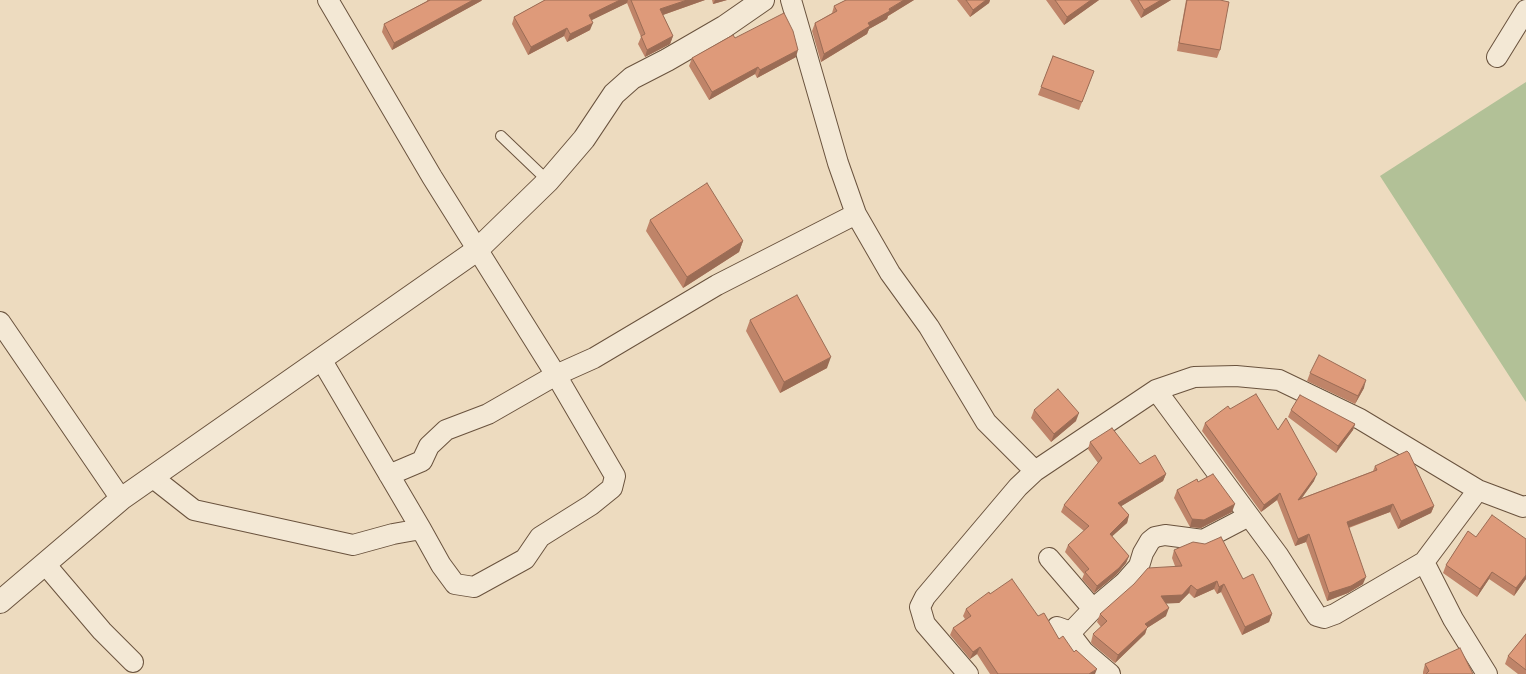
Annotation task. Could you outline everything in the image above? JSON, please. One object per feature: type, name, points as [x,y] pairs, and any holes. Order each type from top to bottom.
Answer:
[{"type":"street","points":[[321,359],[441,565],[455,584],[474,586],[525,559],[540,537],[591,505],[612,488],[614,476],[556,375],[477,250],[328,0]]},
{"type":"street","points":[[0,602],[121,498],[477,250],[548,181],[584,139],[614,94],[632,78],[668,60],[705,38],[763,0]]},
{"type":"street","points":[[791,0],[838,163],[856,214],[890,273],[929,326],[986,422],[1035,472]]},
{"type":"street","points":[[1497,57],[1526,10]]},
{"type":"street","points":[[389,475],[422,461],[429,446],[446,430],[488,414],[556,375],[594,358],[717,285],[856,214]]},
{"type":"street","points":[[0,322],[121,498]]},
{"type":"street","points":[[968,674],[925,624],[920,607],[925,597],[1018,487],[1035,472],[1156,390],[1194,378],[1236,376],[1280,380],[1360,418],[1478,490],[1525,508]]},
{"type":"street","points":[[1156,390],[1278,555],[1311,609],[1317,616],[1324,618],[1335,614],[1424,562],[1478,490]]},
{"type":"street","points":[[152,477],[194,510],[353,545],[392,534],[421,529]]},
{"type":"street","points":[[1110,674],[1084,652],[1064,629],[1093,609],[1124,583],[1139,566],[1143,553],[1150,540],[1155,537],[1165,535],[1203,540],[1249,516]]},
{"type":"street","points":[[1049,558],[1093,609]]},
{"type":"street","points":[[1424,562],[1453,619],[1487,674]]},
{"type":"street","points":[[45,564],[102,631],[134,662]]},
{"type":"lane","points":[[501,136],[548,181]]},
{"type":"green space","points":[[1526,82],[1526,402],[1380,176]]},
{"type":"building","points":[[430,0],[473,0],[394,43],[384,24]]},
{"type":"building","points":[[545,0],[620,0],[589,15],[593,23],[570,34],[567,28],[531,47],[514,17]]},
{"type":"building","points":[[631,0],[687,0],[660,9],[673,36],[647,50],[641,36],[645,34]]},
{"type":"building","points":[[846,0],[904,0],[889,9],[890,11],[868,23],[870,26],[824,54],[815,23],[837,11],[834,6]]},
{"type":"building","points":[[966,0],[986,0],[973,10]]},
{"type":"building","points":[[1055,0],[1091,0],[1067,17]]},
{"type":"building","points":[[1138,0],[1161,0],[1144,10]]},
{"type":"building","points":[[1187,0],[1220,0],[1229,2],[1220,50],[1179,43]]},
{"type":"building","points":[[784,13],[793,31],[798,50],[760,70],[758,67],[712,92],[692,58],[733,35],[735,38]]},
{"type":"building","points":[[1053,56],[1094,71],[1082,102],[1041,87]]},
{"type":"building","points":[[707,183],[743,241],[687,277],[650,220]]},
{"type":"building","points":[[797,295],[831,357],[784,382],[750,320]]},
{"type":"building","points":[[1319,355],[1366,380],[1358,396],[1310,373]]},
{"type":"building","points":[[1058,389],[1079,413],[1054,434],[1034,410]]},
{"type":"building","points":[[1256,394],[1278,430],[1286,418],[1317,474],[1298,500],[1377,470],[1375,466],[1407,451],[1409,453],[1434,506],[1401,521],[1393,504],[1347,522],[1366,577],[1351,586],[1329,593],[1309,534],[1298,539],[1280,493],[1264,505],[1205,423],[1228,406],[1230,409]]},
{"type":"building","points":[[1300,395],[1355,424],[1338,446],[1291,410]]},
{"type":"building","points":[[1112,428],[1140,464],[1155,455],[1166,474],[1118,503],[1129,515],[1110,534],[1129,556],[1119,568],[1097,586],[1085,572],[1089,569],[1068,545],[1089,526],[1064,505],[1102,458],[1090,442]]},
{"type":"building","points":[[1213,474],[1235,504],[1204,520],[1192,519],[1177,490],[1197,479],[1198,482]]},
{"type":"building","points":[[1492,515],[1526,539],[1526,575],[1516,588],[1492,572],[1480,589],[1446,565],[1468,531],[1476,537]]},
{"type":"building","points":[[1221,537],[1243,579],[1253,574],[1272,614],[1245,627],[1224,584],[1219,587],[1217,581],[1197,590],[1191,585],[1182,595],[1161,596],[1169,608],[1145,624],[1148,627],[1118,655],[1093,634],[1107,621],[1100,614],[1134,584],[1148,568],[1182,566],[1174,550],[1193,542],[1205,544]]},
{"type":"building","points":[[1012,579],[1038,616],[1044,613],[1059,639],[1063,636],[1074,652],[1076,650],[1097,669],[1089,674],[998,674],[980,647],[973,652],[953,628],[971,616],[966,609],[989,592],[990,594]]},
{"type":"building","points":[[1526,634],[1526,670],[1508,656]]},
{"type":"building","points":[[1460,648],[1473,674],[1426,674],[1429,671],[1425,664]]}]
